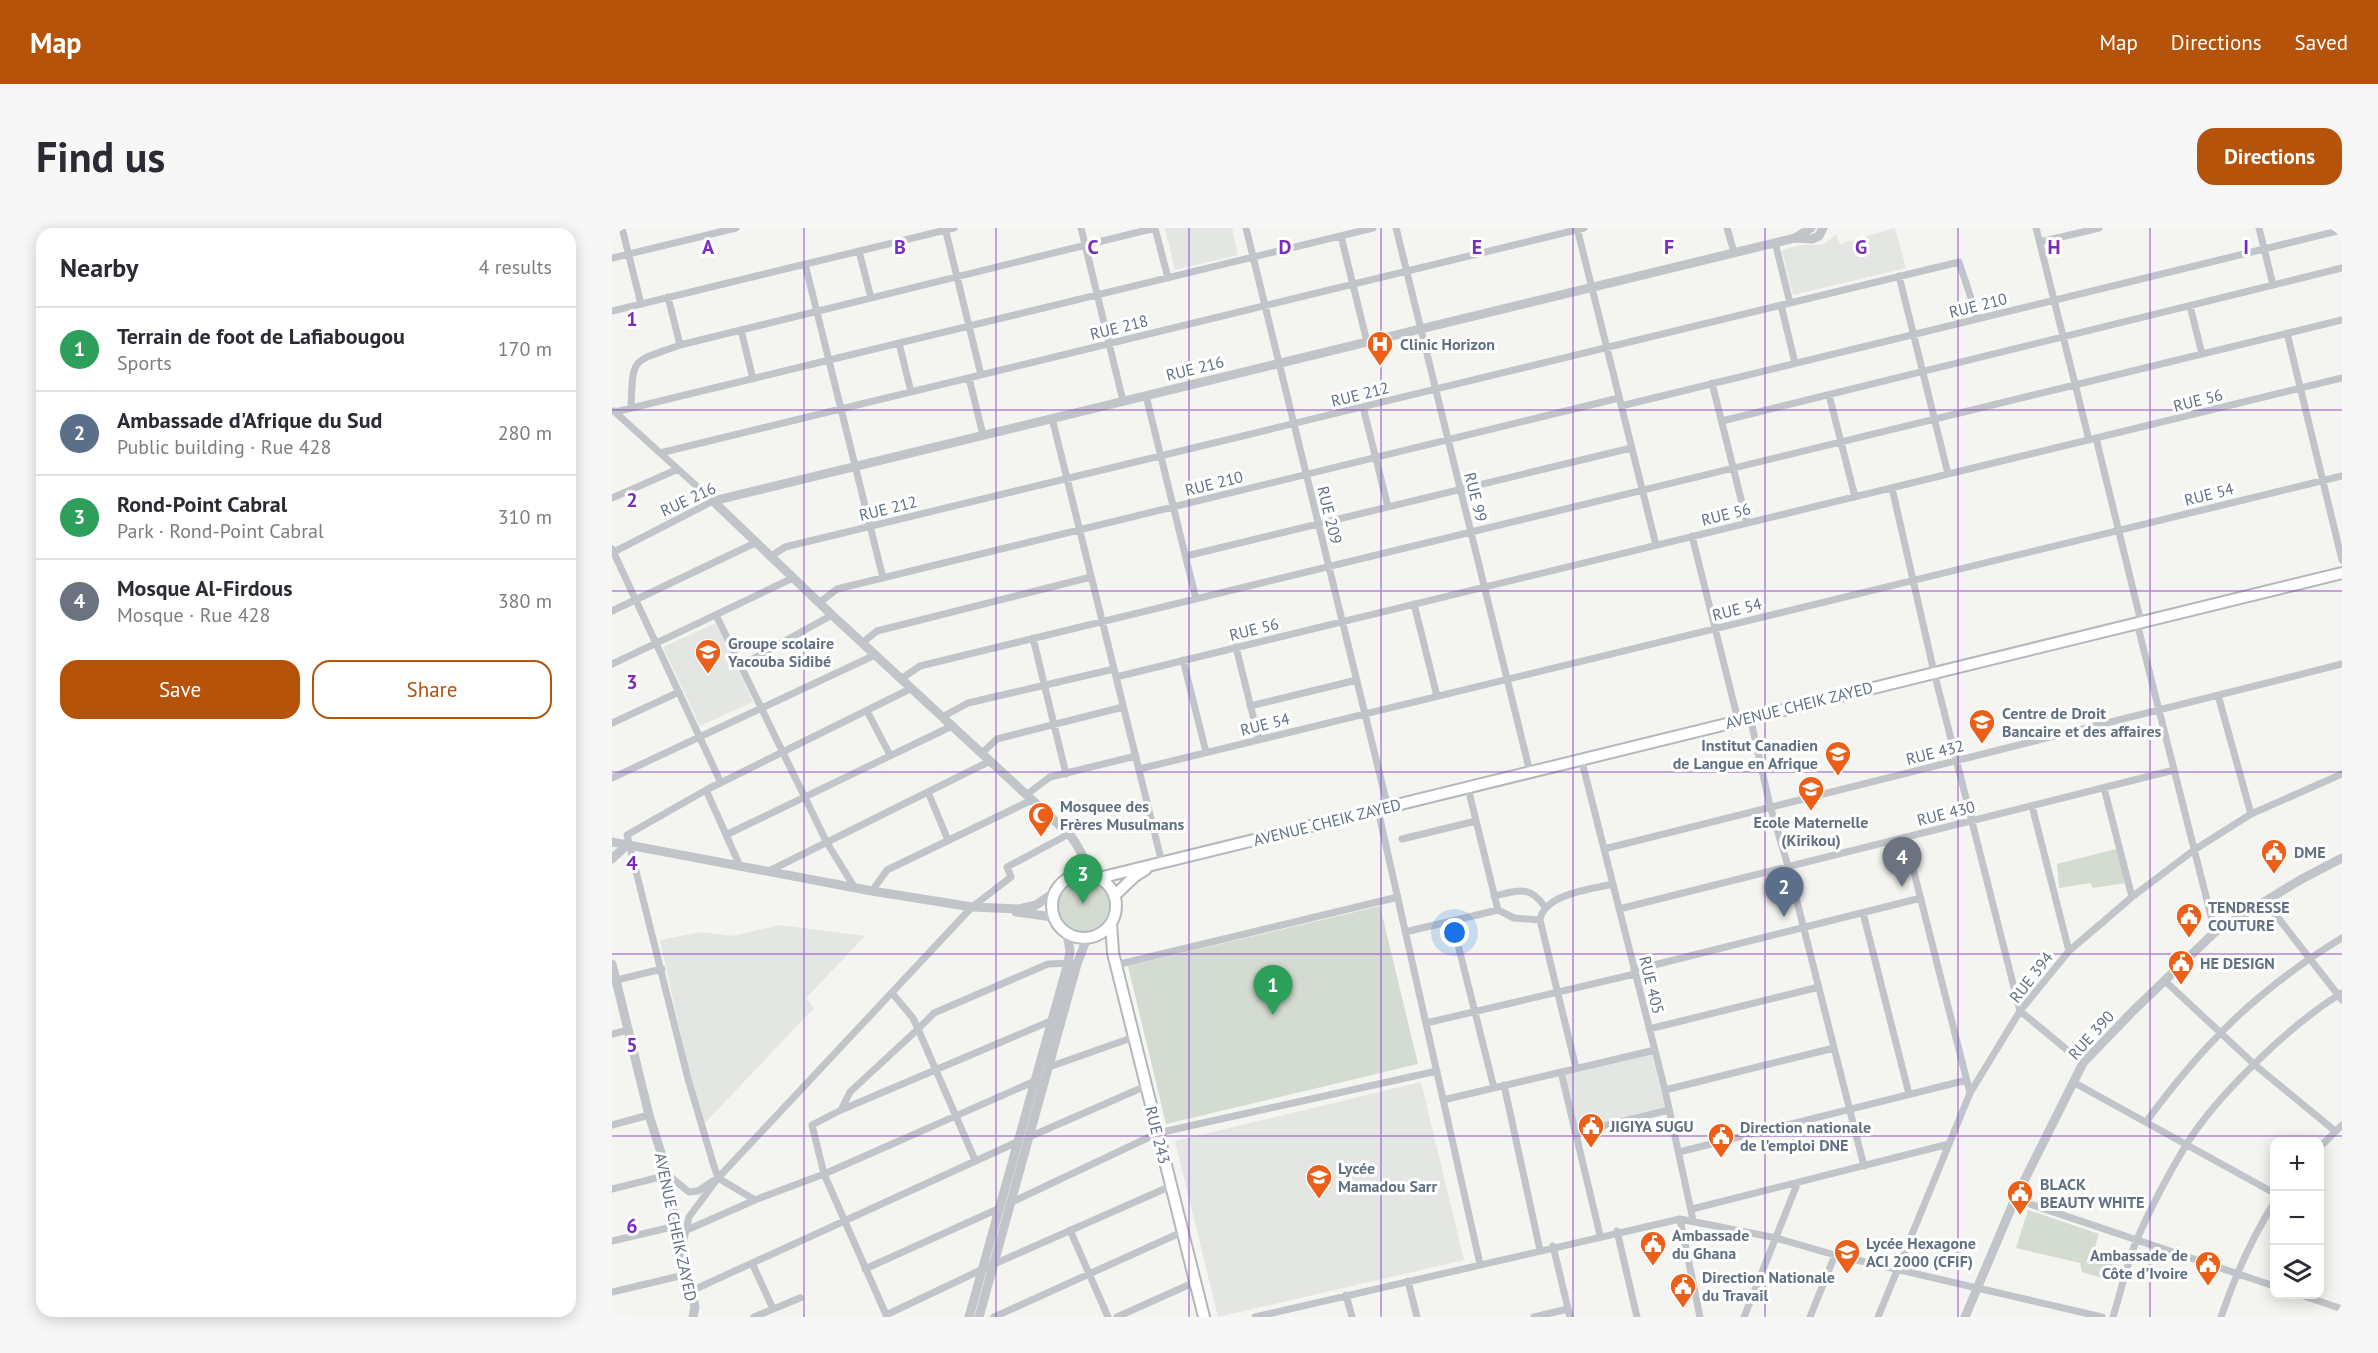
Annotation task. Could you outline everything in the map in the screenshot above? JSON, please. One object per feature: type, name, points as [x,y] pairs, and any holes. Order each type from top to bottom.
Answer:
[{"type":"main road","name":"AVENUE CHEIK ZAYED","points":[[1096,877],[1383,809],[1581,758],[2139,622],[2341,577]]},
{"type":"main road","name":"AVENUE CHEIK ZAYED","points":[[1114,896],[1135,876],[1157,864]]},
{"type":"main road","points":[[1089,938],[1099,934],[1111,923],[1116,905],[1108,885],[1096,877],[1077,875],[1068,878],[1054,892],[1051,904],[1053,917],[1058,926],[1067,933],[1089,938],[1113,953]]},
{"type":"main road","name":"RUE 243","points":[[1111,923],[1113,953],[1204,1317]]},
{"type":"street","points":[[622,228],[641,304]]},
{"type":"street","points":[[612,258],[710,231],[736,228]]},
{"type":"street","points":[[612,311],[954,228]]},
{"type":"street","points":[[1081,228],[1124,401]]},
{"type":"street","points":[[631,408],[635,365],[640,359],[680,345],[1155,228],[1167,278]]},
{"type":"street","name":"RUE 209","points":[[1246,228],[1365,714],[1398,897],[1480,1264]]},
{"type":"street","points":[[614,410],[753,379],[1373,228]]},
{"type":"street","name":"RUE 99","points":[[1396,228],[1530,772]]},
{"type":"street","points":[[1728,228],[1734,252]]},
{"type":"street","points":[[1795,238],[1811,228]]},
{"type":"street","name":"RUE 216","points":[[612,552],[712,501],[1775,242],[1795,238],[1812,239],[1819,237],[1823,228]]},
{"type":"street","points":[[2036,228],[2075,385],[2118,530],[2159,710],[2215,932]]},
{"type":"street","points":[[2040,242],[2099,228]]},
{"type":"street","points":[[2259,228],[2273,285]]},
{"type":"street","points":[[945,229],[981,375]]},
{"type":"street","points":[[1580,229],[1592,287],[1656,545]]},
{"type":"street","name":"RUE 218","points":[[660,453],[1580,229]]},
{"type":"street","name":"RUE 210","points":[[819,603],[837,589],[1448,440],[1712,384],[2342,230]]},
{"type":"street","points":[[1341,236],[1367,342]]},
{"type":"street","points":[[1775,242],[1790,303]]},
{"type":"street","points":[[859,251],[871,298]]},
{"type":"street","name":"RUE 212","points":[[770,557],[786,547],[1959,262],[1978,319]]},
{"type":"street","points":[[805,264],[883,578]]},
{"type":"street","points":[[1722,422],[2342,268]]},
{"type":"street","points":[[1899,276],[1948,474]]},
{"type":"street","points":[[668,297],[680,345]]},
{"type":"street","points":[[1781,305],[1795,363]]},
{"type":"street","points":[[2190,306],[2202,354]]},
{"type":"street","points":[[901,679],[920,666],[2342,320]]},
{"type":"street","points":[[741,330],[753,379]]},
{"type":"street","points":[[2288,333],[2342,560]]},
{"type":"street","points":[[899,343],[911,392]]},
{"type":"street","points":[[969,378],[983,435]]},
{"type":"street","name":"RUE 56","points":[[1116,677],[2342,378]]},
{"type":"street","points":[[1712,384],[1746,523]]},
{"type":"street","points":[[1829,395],[1855,497]]},
{"type":"street","points":[[1146,396],[1196,599]]},
{"type":"street","points":[[1363,407],[1388,507]]},
{"type":"street","points":[[614,410],[1069,834],[1081,848],[1083,861],[1096,877]]},
{"type":"street","points":[[1052,418],[1136,756],[1157,864]]},
{"type":"street","points":[[1186,556],[1631,448]]},
{"type":"street","points":[[612,498],[678,469]]},
{"type":"street","name":"RUE 54","points":[[1139,769],[2342,476]]},
{"type":"street","points":[[1892,488],[1915,580],[1934,672],[2020,1011],[2083,1064]]},
{"type":"street","points":[[1692,536],[1738,720]]},
{"type":"street","points":[[612,611],[755,543]]},
{"type":"street","points":[[612,552],[721,783]]},
{"type":"street","points":[[862,643],[877,631],[1091,577]]},
{"type":"street","points":[[612,664],[793,578]]},
{"type":"street","points":[[1414,604],[1437,696]]},
{"type":"street","points":[[716,615],[827,843],[855,888]]},
{"type":"street","points":[[740,666],[832,615]]},
{"type":"street","points":[[1033,638],[1066,774]]},
{"type":"street","points":[[1236,647],[1259,740]]},
{"type":"street","points":[[612,778],[875,655]]},
{"type":"street","points":[[1183,660],[1206,752]]},
{"type":"street","name":"RUE 432","points":[[1604,849],[2342,664]]},
{"type":"street","points":[[942,717],[968,703],[1114,669]]},
{"type":"street","points":[[1250,706],[1357,680]]},
{"type":"street","points":[[755,1200],[718,1178],[688,1079],[627,837],[629,833],[706,790],[912,688]]},
{"type":"street","points":[[612,723],[679,692]]},
{"type":"street","points":[[2218,694],[2251,814]]},
{"type":"street","points":[[982,753],[997,739],[1124,707]]},
{"type":"street","points":[[867,711],[890,756]]},
{"type":"street","points":[[1750,717],[1770,806],[1788,866],[1864,1166]]},
{"type":"street","points":[[726,834],[952,726]]},
{"type":"street","points":[[872,891],[887,870],[1029,797],[1050,777],[1136,756]]},
{"type":"street","name":"RUE 405","points":[[1581,758],[1665,1090],[1693,1220]]},
{"type":"street","points":[[769,872],[990,761]]},
{"type":"street","name":"RUE 430","points":[[1619,909],[2174,770]]},
{"type":"street","name":"RUE 394","points":[[1878,1317],[1970,1093],[2020,1011],[2069,951],[2132,897],[2194,850],[2251,814],[2342,774]]},
{"type":"street","points":[[1468,788],[1498,910]]},
{"type":"street","points":[[2104,788],[2132,897]]},
{"type":"street","points":[[706,790],[740,866]]},
{"type":"street","points":[[928,792],[948,840]]},
{"type":"street","points":[[2032,806],[2069,951]]},
{"type":"street","points":[[1402,839],[1476,820]]},
{"type":"street","points":[[682,1248],[689,1217],[718,1178],[972,907],[1011,877],[1007,867],[1069,834]]},
{"type":"street","points":[[1905,837],[1970,1093]]},
{"type":"street","points":[[612,842],[872,891],[1053,917]]},
{"type":"street","points":[[612,842],[616,847],[613,857]]},
{"type":"street","points":[[613,857],[628,845]]},
{"type":"street","name":"RUE 390","points":[[1965,1317],[2015,1199],[2083,1064],[2215,932],[2342,858]]},
{"type":"street","points":[[1077,875],[1083,861]]},
{"type":"street","points":[[1576,1068],[1540,920],[1545,907],[1565,895],[1612,884]]},
{"type":"street","points":[[1494,896],[1527,891],[1537,895],[1545,907]]},
{"type":"street","points":[[984,908],[1019,909],[1036,905],[1054,892]]},
{"type":"street","points":[[1116,965],[1398,897]]},
{"type":"street","points":[[1426,1023],[1558,992],[1921,898]]},
{"type":"street","points":[[2113,1317],[2137,1240],[2187,1145],[2215,1106],[2292,1029],[2341,996],[2265,901]]},
{"type":"street","points":[[1406,932],[1498,910],[1514,918],[1540,920]]},
{"type":"street","points":[[1863,913],[1908,1094]]},
{"type":"street","points":[[1452,921],[1494,1088]]},
{"type":"street","points":[[969,1317],[1017,1142],[1039,1082],[1048,1067],[1072,963],[1067,933]]},
{"type":"street","points":[[979,1317],[1029,1137],[1053,1020],[1072,963],[1089,938]]},
{"type":"street","points":[[2146,1122],[2178,1078],[2218,1033],[2260,995],[2309,958],[2342,938]]},
{"type":"street","points":[[841,1110],[850,1092],[934,1013],[1048,964],[1072,963]]},
{"type":"street","name":"AVENUE CHEIK ZAYED","points":[[612,964],[614,981],[649,1115],[669,1175],[676,1226],[688,1274],[695,1317]]},
{"type":"street","points":[[614,981],[662,969]]},
{"type":"street","points":[[2165,981],[2218,1033],[2335,1131]]},
{"type":"street","points":[[1649,1029],[1819,987]]},
{"type":"street","points":[[892,993],[913,1018],[975,1160]]},
{"type":"street","points":[[1053,1020],[841,1110],[814,1123],[811,1127],[824,1174],[887,1316],[993,1264],[1171,1186]]},
{"type":"street","points":[[612,1034],[628,1030]]},
{"type":"street","points":[[1048,1067],[1134,1037]]},
{"type":"street","points":[[1665,1090],[1834,1047]]},
{"type":"street","points":[[1443,1100],[1654,1050]]},
{"type":"street","points":[[1010,1203],[1158,1133],[1437,1071]]},
{"type":"street","points":[[1561,1072],[1600,1235]]},
{"type":"street","points":[[1679,1152],[1967,1080]]},
{"type":"street","points":[[687,1230],[1039,1082]]},
{"type":"street","points":[[2073,1082],[2270,1191]]},
{"type":"street","points":[[1504,1085],[1540,1250]]},
{"type":"street","points":[[1029,1137],[1146,1086]]},
{"type":"street","points":[[1575,1133],[1669,1110]]},
{"type":"street","points":[[612,1125],[649,1115]]},
{"type":"street","points":[[2324,1142],[2342,1125]]},
{"type":"street","points":[[691,1292],[1017,1142]]},
{"type":"street","points":[[1692,1209],[1949,1144]]},
{"type":"street","points":[[612,1189],[669,1175],[689,1192],[698,1191],[718,1178]]},
{"type":"street","points":[[1744,1317],[1798,1182]]},
{"type":"street","points":[[2015,1199],[2270,1285]]},
{"type":"street","points":[[865,1269],[1000,1208]]},
{"type":"street","points":[[2221,1317],[2236,1273],[2256,1231],[2270,1209]]},
{"type":"street","points":[[1255,1317],[1286,1313],[1346,1295],[1680,1218],[1776,1238],[1835,1255],[2102,1317]]},
{"type":"street","points":[[1680,1218],[1700,1317]]},
{"type":"street","points":[[612,1241],[676,1226]]},
{"type":"street","points":[[1070,1230],[1108,1317]]},
{"type":"street","points":[[994,1317],[1182,1232]]},
{"type":"street","points":[[1617,1232],[1637,1317]]},
{"type":"street","points":[[1534,1317],[1569,1313],[1553,1246]]},
{"type":"street","points":[[1810,1317],[1835,1255]]},
{"type":"street","points":[[752,1263],[772,1309]]},
{"type":"street","points":[[612,1292],[688,1274]]},
{"type":"street","points":[[1408,1281],[1417,1317]]},
{"type":"street","points":[[1117,1317],[1195,1282]]},
{"type":"street","points":[[1346,1295],[1352,1317]]},
{"type":"street","points":[[754,1317],[800,1298]]},
{"type":"street","points":[[2313,1299],[2342,1309]]},
{"type":"shaded area","points":[[1165,228],[1232,228],[1238,255],[1175,270]]},
{"type":"shaded area","points":[[1895,228],[1906,268],[1793,295],[1782,250],[1800,245],[1823,245],[1836,234],[1840,244]]},
{"type":"shaded area","name":"Groupe scolaire Yacouba Sidibé","points":[[716,623],[753,702],[700,726],[663,647]]},
{"type":"shaded area","points":[[2116,849],[2126,883],[2093,888],[2090,883],[2059,888],[2057,864]]},
{"type":"shaded area","points":[[1083,880],[1093,882],[1101,888],[1107,896],[1109,906],[1107,916],[1101,924],[1093,930],[1083,932],[1073,930],[1065,924],[1059,916],[1057,906],[1059,896],[1065,888],[1073,882]]},
{"type":"shaded area","points":[[1380,906],[1418,1064],[1166,1124],[1128,966]]},
{"type":"shaded area","points":[[780,925],[865,936],[806,998],[814,1008],[701,1127],[660,940],[701,932],[732,936]]},
{"type":"shaded area","points":[[1651,1052],[1666,1109],[1577,1130],[1563,1074]]},
{"type":"shaded area","name":"Lycée Mamadou Sarr","points":[[1421,1082],[1464,1260],[1218,1317],[1175,1141]]},
{"type":"shaded area","points":[[2028,1210],[2099,1234],[2093,1253],[2118,1260],[2112,1281],[2082,1272],[2080,1263],[2016,1248]]},
{"type":"place","name":"Clinic Horizon","points":[[1380,367]]},
{"type":"place","name":"Groupe scolaire Yacouba Sidibé","points":[[708,675]]},
{"type":"place","name":"Centre de Droit Bancaire et des affaires","points":[[1982,745]]},
{"type":"place","name":"Institut Canadien de Langue en Afrique","points":[[1838,777]]},
{"type":"place","name":"Ecole Maternelle (Kirikou)","points":[[1811,812]]},
{"type":"place","name":"Mosquee des Frères Musulmans","points":[[1041,838]]},
{"type":"place","name":"DME","points":[[2274,875]]},
{"type":"place","name":"Mosque Al-Firdous","points":[[1902,887]]},
{"type":"place","name":"Rond-Point Cabral","points":[[1083,904]]},
{"type":"place","name":"Ambassade d'Afrique du Sud","points":[[1784,917]]},
{"type":"place","name":"TENDRESSE COUTURE","points":[[2189,939]]},
{"type":"place","name":"HE DESIGN","points":[[2181,986]]},
{"type":"place","name":"Terrain de foot de Lafiabougou","points":[[1273,1015]]},
{"type":"place","name":"JIGIYA SUGU","points":[[1591,1149]]},
{"type":"place","name":"Direction nationale de l'emploi DNE","points":[[1721,1159]]},
{"type":"place","name":"Lycée Mamadou Sarr","points":[[1319,1200]]},
{"type":"place","name":"BLACK BEAUTY WHITE","points":[[2020,1216]]},
{"type":"place","name":"Ambassade du Ghana","points":[[1653,1267]]},
{"type":"place","name":"Lycée Hexagone ACI 2000 (CFIF)","points":[[1847,1275]]},
{"type":"place","name":"Ambassade de Côte d'Ivoire","points":[[2208,1287]]},
{"type":"place","name":"Direction Nationale du Travail","points":[[1683,1309]]}]
